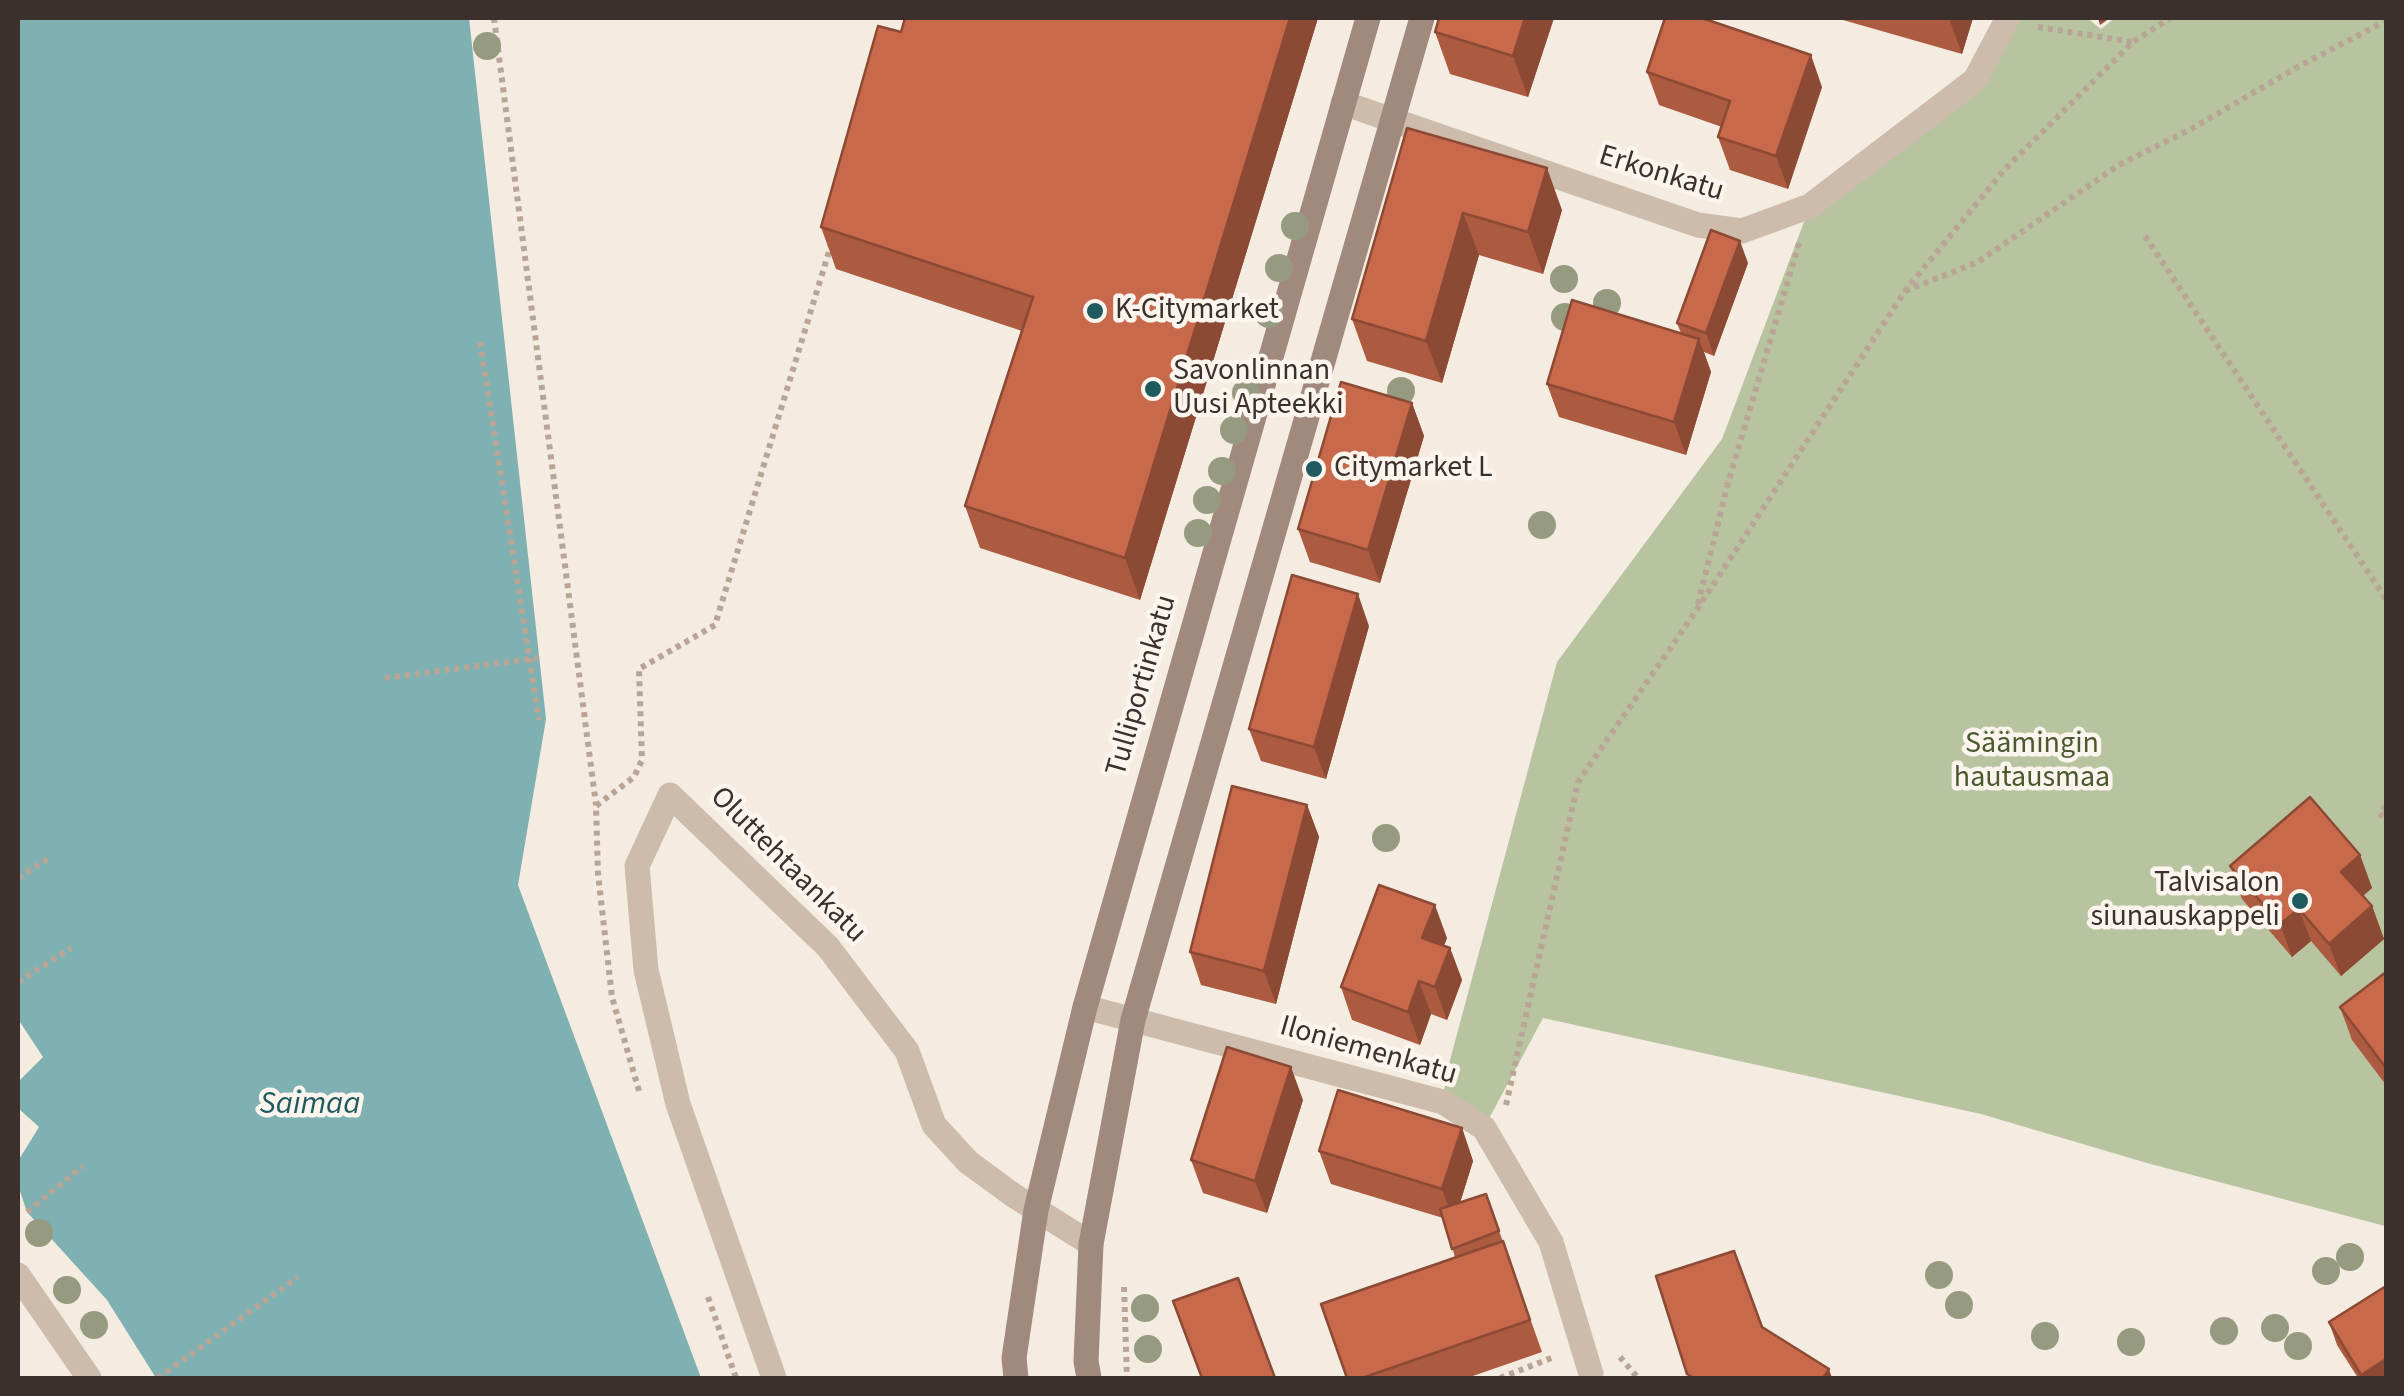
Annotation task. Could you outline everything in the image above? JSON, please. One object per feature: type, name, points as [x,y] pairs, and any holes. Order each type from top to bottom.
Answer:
[{"type":"main road","name":"Tulliportinkatu","points":[[1016,1378],[1014,1358],[1036,1210],[1085,1007],[1368,18]]},
{"type":"main road","points":[[1090,1378],[1086,1361],[1091,1244],[1134,1020],[1422,18]]},
{"type":"street","name":"Erkonkatu","points":[[1343,103],[1698,225],[1742,231],[1810,206],[1975,80],[2008,20]]},
{"type":"street","name":"Oluttehtaankatu","points":[[774,1378],[678,1104],[646,970],[637,866],[670,795],[828,947],[907,1051],[934,1125],[968,1162],[1091,1244]]},
{"type":"street","name":"Iloniemenkatu","points":[[1085,1007],[1443,1102],[1484,1128],[1551,1242],[1589,1377]]},
{"type":"street","points":[[18,1275],[90,1378]]},
{"type":"path","points":[[494,18],[596,806],[598,874],[612,998],[642,1100]]},
{"type":"path","points":[[1484,1128],[1506,1107],[1578,782],[1696,611],[1905,291],[2004,170],[2133,42],[2170,18]]},
{"type":"path","points":[[2008,20],[2133,42]]},
{"type":"path","points":[[1905,291],[1978,262],[2119,165],[2191,130],[2386,21]]},
{"type":"path","points":[[1696,611],[1728,483],[1810,206]]},
{"type":"path","points":[[2145,236],[2386,599]]},
{"type":"path","points":[[596,806],[634,777],[642,760],[639,669],[715,625],[831,242]]},
{"type":"path","points":[[480,342],[534,659],[539,720]]},
{"type":"path","points":[[385,678],[534,659]]},
{"type":"path","points":[[2386,808],[2380,812],[2386,822]]},
{"type":"path","points":[[18,878],[52,856]]},
{"type":"path","points":[[18,982],[72,948]]},
{"type":"path","points":[[27,1212],[83,1166]]},
{"type":"path","points":[[158,1378],[298,1277]]},
{"type":"path","points":[[704,1285],[736,1378]]},
{"type":"green space","name":"Säämingin hautausmaa","points":[[2008,18],[2087,18],[2101,29],[2115,18],[2386,18],[2385,1226],[1981,1114],[1543,1018],[1484,1128],[1443,1102],[1446,1075],[1557,662],[1722,439],[1810,206],[1975,80]]},
{"type":"water","name":"Saimaa","points":[[18,18],[469,18],[546,719],[518,885],[701,1378],[156,1378],[107,1300],[27,1212],[18,1185],[18,1161],[39,1127],[18,1108],[18,1082],[43,1057],[18,1019]]},
{"type":"building","name":"K-Citymarket","points":[[905,18],[1290,18],[1125,558],[965,506],[1033,297],[821,227],[878,26],[901,32]]},
{"type":"building","points":[[1439,18],[1525,18],[1513,56],[1435,32]]},
{"type":"building","points":[[1665,18],[1702,18],[1811,55],[1776,156],[1718,137],[1730,101],[1647,72]]},
{"type":"building","points":[[1407,128],[1547,168],[1528,232],[1463,213],[1426,341],[1352,319]]},
{"type":"building","points":[[1711,230],[1740,241],[1706,333],[1677,323]]},
{"type":"building","points":[[1572,300],[1699,339],[1674,422],[1547,384]]},
{"type":"building","points":[[1341,382],[1412,403],[1368,550],[1298,529]]},
{"type":"building","points":[[1292,575],[1358,594],[1314,747],[1249,729]]},
{"type":"building","points":[[1232,786],[1307,805],[1264,971],[1190,952]]},
{"type":"building","name":"Talvisalon siunauskappeli","points":[[2310,797],[2360,855],[2341,872],[2372,906],[2329,944],[2299,909],[2280,924],[2230,866]]},
{"type":"building","points":[[1379,885],[1435,905],[1422,938],[1450,948],[1435,987],[1419,981],[1408,1012],[1341,987]]},
{"type":"building","points":[[2386,972],[2386,1068],[2340,1007]]},
{"type":"building","points":[[1227,1047],[1291,1067],[1255,1181],[1191,1160]]},
{"type":"building","points":[[1338,1090],[1462,1128],[1442,1189],[1319,1151]]},
{"type":"building","points":[[1486,1194],[1499,1231],[1452,1249],[1440,1209]]},
{"type":"building","points":[[1503,1241],[1530,1320],[1362,1378],[1347,1378],[1321,1304]]},
{"type":"building","points":[[1734,1251],[1762,1327],[1829,1369],[1823,1378],[1694,1378],[1687,1374],[1656,1276]]},
{"type":"building","points":[[1238,1278],[1275,1378],[1202,1378],[1173,1301]]},
{"type":"building","points":[[2386,1286],[2386,1359],[2361,1375],[2329,1322]]},
{"type":"place","name":"K-Citymarket","points":[[1095,311]]},
{"type":"place","name":"Savonlinnan Uusi Apteekki","points":[[1153,389]]},
{"type":"place","name":"Citymarket L","points":[[1314,469]]},
{"type":"place","name":"Talvisalon siunauskappeli","points":[[2300,901]]}]
